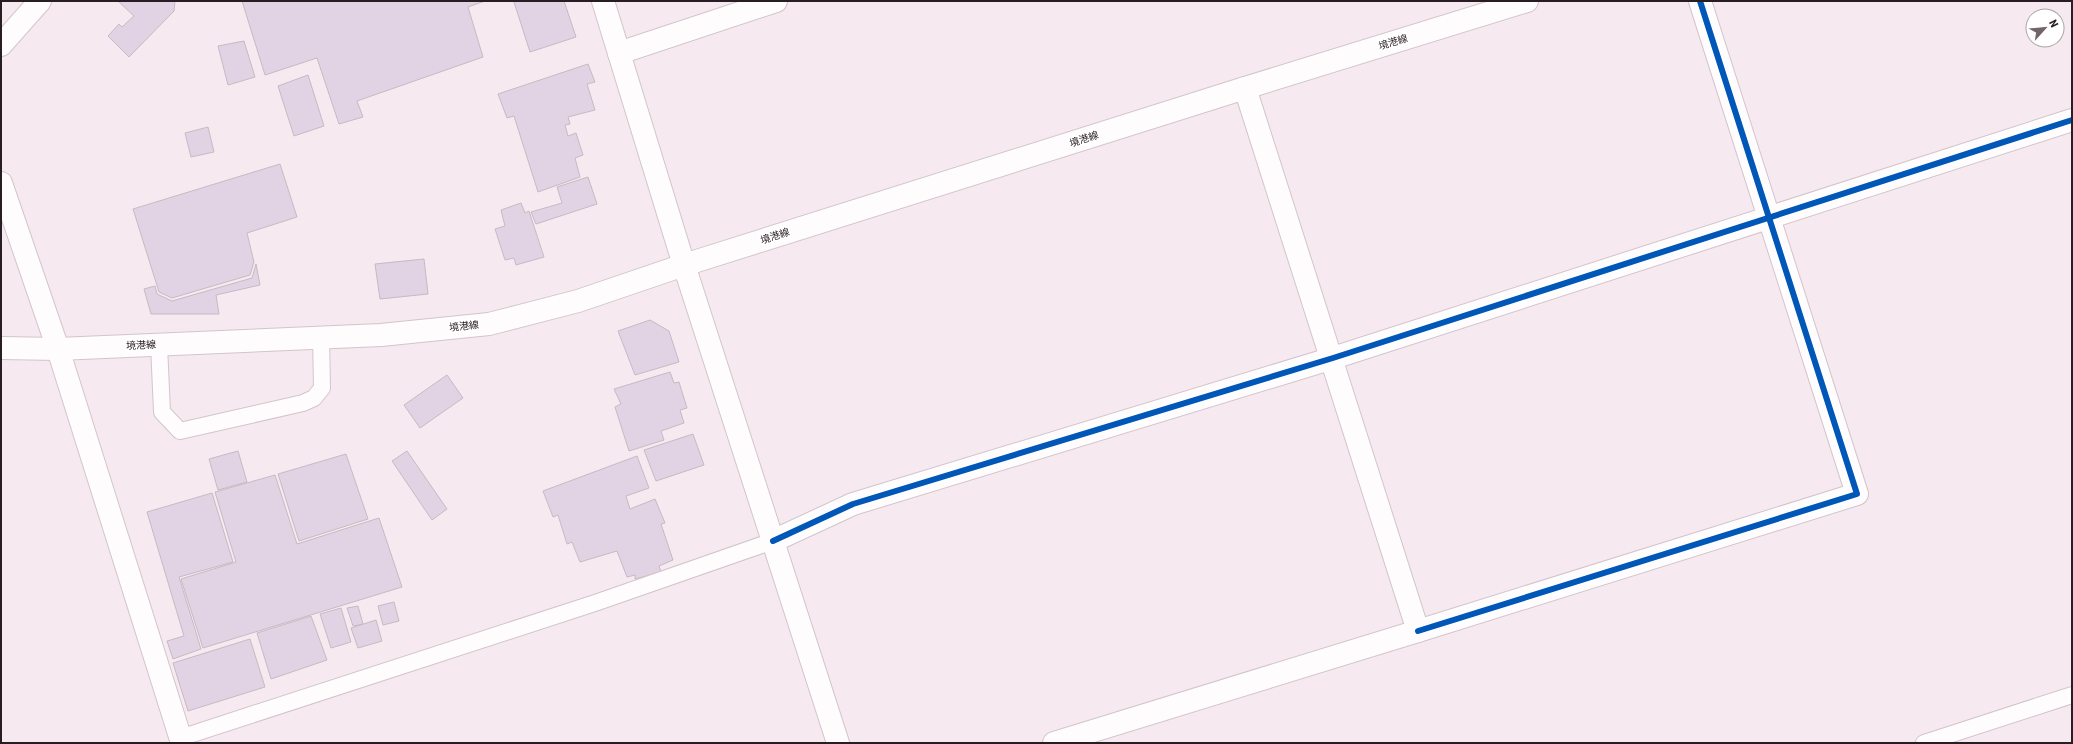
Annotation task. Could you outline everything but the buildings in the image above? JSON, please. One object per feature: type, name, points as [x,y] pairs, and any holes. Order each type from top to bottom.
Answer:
[{"type":"street","points":[[603,1],[684,265],[838,743]]},
{"type":"street","points":[[619,53],[776,1]]},
{"type":"street","name":"境港線","points":[[1,348],[58,349],[381,335],[489,324],[578,301],[684,265],[1245,88],[1527,1]]},
{"type":"street","points":[[1054,743],[1857,494],[1700,1]]},
{"type":"street","points":[[1,45],[30,4]]},
{"type":"street","points":[[1245,88],[1333,358],[1418,631]]},
{"type":"street","points":[[773,541],[853,504],[1333,358],[1770,219],[2072,120]]},
{"type":"street","points":[[1,183],[58,349],[175,741]]},
{"type":"lane","points":[[159,345],[162,412],[180,431],[303,403],[314,398],[322,388],[321,337]]},
{"type":"lane","points":[[175,741],[595,603],[773,541]]},
{"type":"lane","points":[[1924,743],[2072,696]]},
{"type":"cycle path","points":[[1418,631],[1857,494],[1700,1]]},
{"type":"cycle path","points":[[773,541],[853,504],[1333,358],[2072,120]]}]
